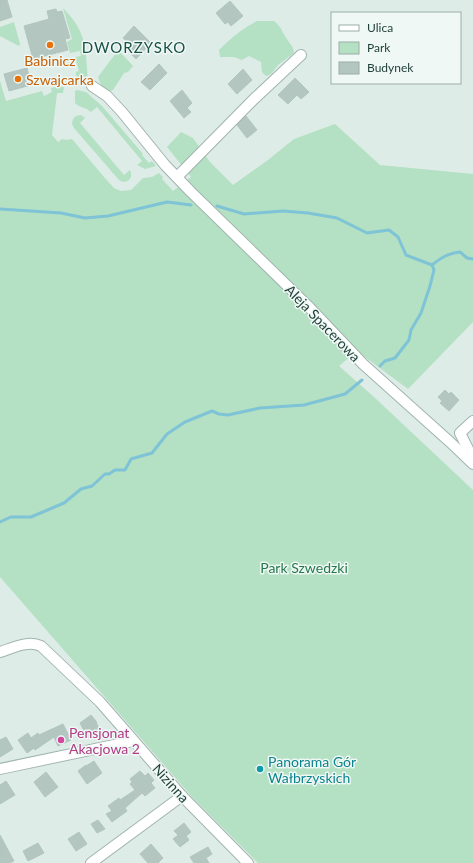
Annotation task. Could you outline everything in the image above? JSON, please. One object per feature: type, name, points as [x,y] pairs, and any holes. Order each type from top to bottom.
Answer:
[{"type":"street","points":[[177,177],[254,99],[301,55]]},
{"type":"street","name":"Aleja Spacerowa","points":[[92,86],[106,96],[122,112],[165,165],[308,306],[363,364],[471,463]]},
{"type":"street","points":[[444,437],[460,432],[473,421]]},
{"type":"street","points":[[460,432],[469,452],[471,463]]},
{"type":"street","name":"Nizinna","points":[[0,652],[29,643],[35,643],[40,646],[100,702],[182,796],[248,863]]},
{"type":"street","points":[[0,769],[133,741]]},
{"type":"street","points":[[91,863],[182,796]]},
{"type":"green space","points":[[63,8],[77,25],[81,33],[85,49],[88,79],[85,80],[76,76],[76,72],[79,71],[75,57],[81,56],[80,51],[70,53],[67,42],[72,39]]},
{"type":"green space","points":[[257,21],[274,21],[277,23],[294,50],[294,53],[278,65],[271,74],[266,76],[262,72],[261,62],[249,56],[242,60],[234,57],[220,57],[219,50],[223,46]]},
{"type":"green space","points":[[14,22],[20,44],[19,46],[0,36],[0,27]]},
{"type":"green space","points":[[116,53],[121,53],[133,66],[128,72],[124,73],[113,90],[108,92],[101,85],[98,77]]},
{"type":"green space","name":"Park Szwedzki","points":[[0,81],[6,101],[42,91],[44,96],[52,92],[51,88],[59,86],[64,87],[63,93],[57,93],[52,135],[58,142],[62,139],[72,139],[114,188],[121,191],[131,190],[143,178],[152,177],[159,173],[163,177],[162,179],[173,191],[191,177],[167,147],[181,132],[193,138],[210,162],[233,185],[294,139],[335,124],[380,165],[473,174],[473,322],[408,389],[357,351],[339,366],[473,490],[473,863],[258,863],[193,798],[0,577]]},
{"type":"green space","points":[[75,91],[86,92],[102,106],[149,163],[152,161],[156,166],[145,169],[137,165],[142,161],[97,107],[91,112],[75,103]]},
{"type":"green space","points":[[81,115],[85,118],[80,123],[124,175],[130,170],[131,177],[128,181],[123,182],[119,180],[74,128],[72,124],[73,119],[76,116]]},
{"type":"building","points":[[0,0],[7,0],[12,17],[0,21]]},
{"type":"building","points":[[230,1],[243,16],[231,26],[228,22],[225,24],[216,13]]},
{"type":"building","points":[[56,9],[57,12],[62,11],[70,38],[65,39],[68,50],[33,59],[24,26],[49,19],[47,11]]},
{"type":"building","points":[[134,26],[151,43],[136,59],[126,49],[131,45],[123,38]]},
{"type":"building","points":[[159,64],[167,73],[150,90],[141,82]]},
{"type":"building","name":"Szwajcarka","points":[[27,68],[31,85],[9,91],[4,74]]},
{"type":"building","points":[[243,69],[252,80],[237,94],[228,84]]},
{"type":"building","points":[[295,78],[309,92],[301,99],[297,95],[288,104],[278,95]]},
{"type":"building","points":[[182,90],[192,103],[187,108],[191,112],[184,118],[170,101]]},
{"type":"building","points":[[246,116],[257,130],[247,138],[237,125]]},
{"type":"building","points":[[445,390],[449,394],[451,392],[459,400],[449,411],[440,403],[442,401],[438,397]]},
{"type":"building","points":[[91,715],[96,721],[99,730],[88,738],[80,723]]},
{"type":"building","points":[[63,724],[71,740],[58,746],[54,737],[35,750],[34,748],[27,753],[18,740],[28,733],[31,738],[38,733],[39,735]]},
{"type":"building","points":[[6,737],[13,749],[0,757],[0,740]]},
{"type":"building","points":[[94,761],[102,773],[87,784],[78,771]]},
{"type":"building","points":[[140,771],[145,776],[148,773],[154,780],[151,783],[155,788],[145,796],[142,793],[125,808],[127,811],[112,822],[106,814],[112,811],[108,806],[119,798],[120,800],[135,790],[130,784],[132,782],[130,779]]},
{"type":"building","points":[[46,772],[58,787],[45,797],[34,782]]},
{"type":"building","points":[[6,781],[15,795],[0,804],[0,785]]},
{"type":"building","points":[[98,820],[105,829],[97,833],[91,824]]},
{"type":"building","points":[[184,823],[191,832],[186,836],[189,840],[180,847],[173,839],[178,835],[174,831]]},
{"type":"building","points":[[79,832],[87,844],[76,851],[68,839]]},
{"type":"building","points":[[0,835],[14,861],[9,863],[0,863]]},
{"type":"building","points":[[38,843],[44,853],[28,861],[23,851]]},
{"type":"building","points":[[151,844],[163,858],[158,863],[148,863],[140,854]]},
{"type":"building","points":[[208,847],[212,854],[206,858],[209,863],[194,863],[190,857]]},
{"type":"waterway","points":[[0,209],[61,213],[85,218],[108,216],[167,202],[191,205]]},
{"type":"waterway","points":[[217,206],[244,214],[283,211],[308,213],[337,218],[367,233],[389,230],[398,237],[406,255],[432,265],[445,256],[460,252],[467,258],[473,259]]},
{"type":"waterway","points":[[380,366],[385,361],[395,358],[409,340],[411,330],[421,313],[430,286],[434,270],[432,265]]},
{"type":"waterway","points":[[0,522],[11,517],[31,517],[64,503],[81,489],[92,486],[105,474],[109,474],[115,470],[125,470],[131,459],[152,453],[167,434],[185,422],[212,411],[219,414],[228,415],[260,408],[304,405],[345,394],[362,380]]},
{"type":"place","name":"Babinicz","points":[[50,45]]},
{"type":"place","name":"Szwajcarka","points":[[18,79]]},
{"type":"place","name":"Pensjonat Akacjowa 2","points":[[61,740]]},
{"type":"place","name":"Panorama Gór Wałbrzyskich","points":[[260,769]]},
{"type":"district","name":"DWORZYSKO","points":[[134,47]]}]
